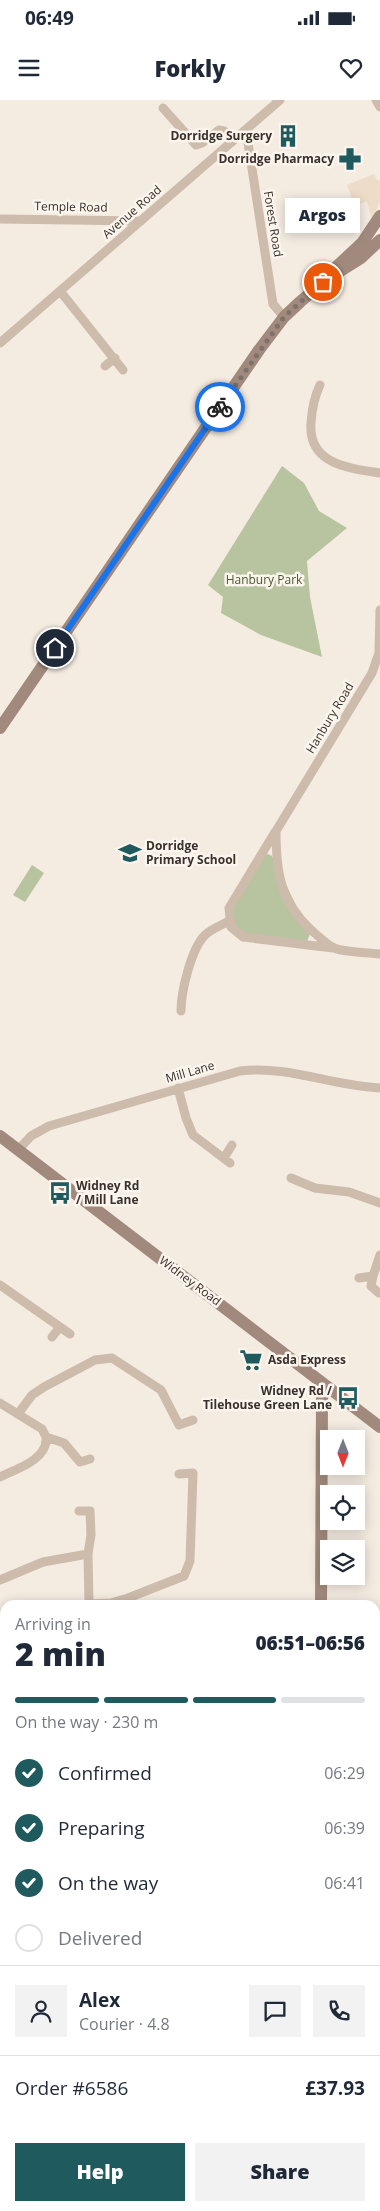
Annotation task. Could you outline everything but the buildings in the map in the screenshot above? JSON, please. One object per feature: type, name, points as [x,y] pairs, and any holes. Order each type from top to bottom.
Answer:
[{"type":"main road","points":[[326,280],[330,272],[377,230],[380,216]]},
{"type":"main road","points":[[0,728],[248,366],[284,317],[326,280],[361,258],[380,240]]},
{"type":"main road","name":"Widney Road","points":[[0,1136],[380,1427]]},
{"type":"main road","points":[[321,1600],[322,1398],[326,1386]]},
{"type":"street","name":"Avenue Road","points":[[0,343],[280,100]]},
{"type":"street","points":[[376,100],[380,107]]},
{"type":"street","points":[[163,108],[196,145],[200,145],[220,130],[224,131],[232,142]]},
{"type":"street","name":"Forest Road","points":[[244,131],[248,144],[273,304],[284,317]]},
{"type":"street","name":"Temple Road","points":[[0,219],[141,220]]},
{"type":"street","points":[[60,291],[115,358],[122,370]]},
{"type":"street","points":[[105,366],[115,358]]},
{"type":"street","points":[[320,385],[315,396],[310,435],[318,452],[343,466],[380,473]]},
{"type":"street","name":"Hanbury Road","points":[[229,921],[228,908],[372,672],[379,653],[380,610]]},
{"type":"street","points":[[276,831],[278,867],[285,896],[298,918],[321,939],[336,948]]},
{"type":"street","points":[[181,1011],[181,998],[196,950],[205,935],[229,921],[236,932],[243,936],[380,954]]},
{"type":"street","name":"Mill Lane","points":[[18,1150],[31,1136],[49,1126],[240,1071],[276,1070],[357,1086],[380,1088]]},
{"type":"street","points":[[178,1088],[189,1129],[193,1135],[227,1160],[232,1145]]},
{"type":"street","points":[[291,1178],[315,1188],[349,1192],[380,1203]]},
{"type":"street","points":[[379,1293],[371,1286],[372,1276],[380,1255]]},
{"type":"street","points":[[359,1278],[372,1276]]},
{"type":"street","points":[[0,1285],[70,1334]]},
{"type":"street","points":[[52,1337],[60,1327]]},
{"type":"street","points":[[18,1414],[32,1395],[44,1387],[95,1360],[112,1358],[161,1390],[179,1424],[193,1420]]},
{"type":"street","points":[[0,1403],[42,1429],[46,1437],[46,1443],[37,1457],[0,1477]]},
{"type":"street","points":[[46,1437],[64,1443],[80,1462],[90,1459]]},
{"type":"street","points":[[121,1600],[184,1576],[190,1561],[193,1473],[178,1474]]},
{"type":"street","points":[[79,1511],[90,1511],[89,1600]]},
{"type":"street","points":[[0,1580],[42,1562],[88,1554]]},
{"type":"green space","name":"Hanbury Park","points":[[282,466],[304,483],[319,511],[347,528],[307,561],[310,597],[322,657],[261,635],[221,613],[223,597],[208,585]]},
{"type":"green space","points":[[265,855],[272,856],[310,934],[307,941],[246,935],[234,926],[231,910]]},
{"type":"green space","points":[[32,865],[44,873],[25,902],[13,895]]},
{"type":"shaded area","points":[[374,174],[377,180],[380,181],[380,202],[372,219],[367,201],[355,206],[347,185]]},
{"type":"way so far","points":[[220,407],[284,317],[323,282]]},
{"type":"place","name":"Dorridge Surgery","points":[[288,136]]},
{"type":"place","name":"Dorridge Pharmacy","points":[[350,159]]},
{"type":"place","name":"Argos","points":[[323,282]]},
{"type":"place","name":"Dorridge Primary School","points":[[130,853]]},
{"type":"place","name":"Widney Rd / Mill Lane","points":[[60,1193]]},
{"type":"place","name":"Asda Express","points":[[251,1360]]},
{"type":"place","name":"Widney Rd / Tilehouse Green Lane","points":[[348,1398]]},
{"type":"route","points":[[55,648],[220,407]]}]
